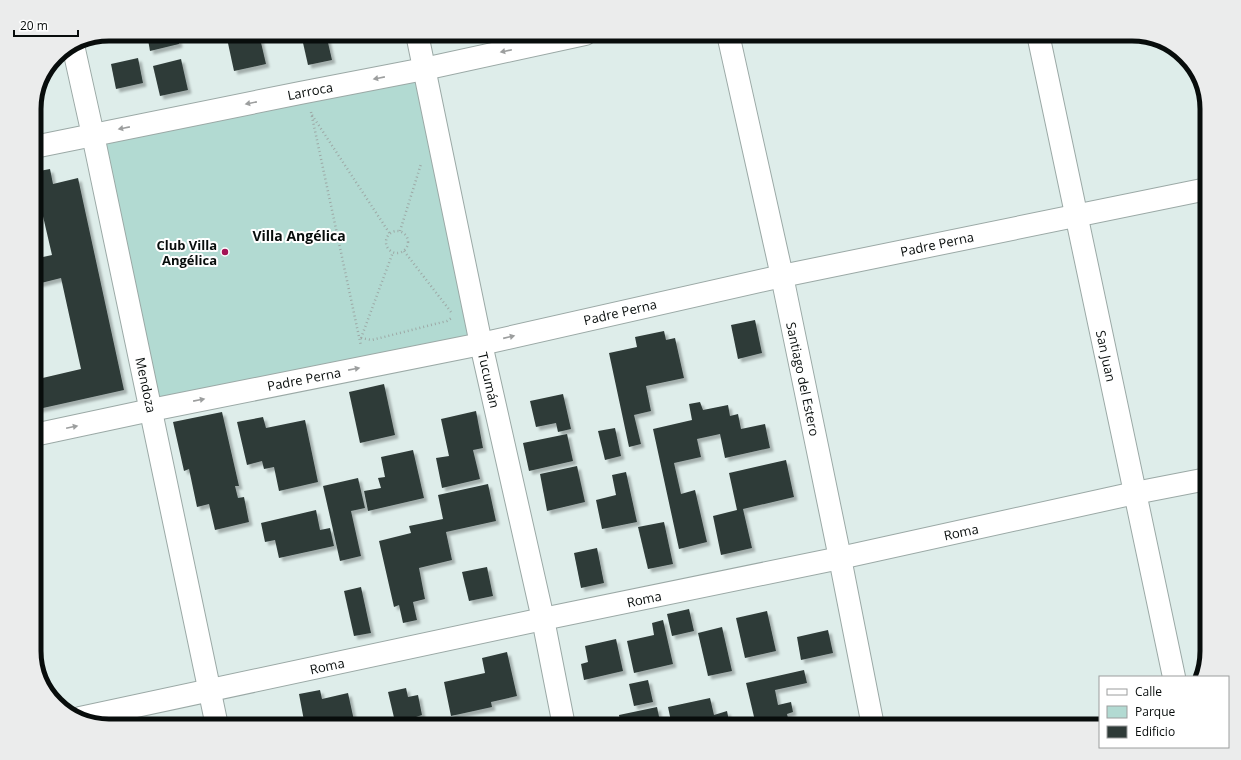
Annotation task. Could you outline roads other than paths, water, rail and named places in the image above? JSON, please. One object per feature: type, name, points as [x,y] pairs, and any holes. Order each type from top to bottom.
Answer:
[{"type":"street","name":"Tucumán","points":[[418,41],[481,344],[563,719]]},
{"type":"street","name":"Larroca","points":[[41,145],[93,134],[309,102],[424,69],[553,41]]},
{"type":"street","name":"Santiago del Estero","points":[[730,41],[782,276],[872,719]]},
{"type":"street","name":"San Juan","points":[[1039,41],[1174,676]]},
{"type":"street","name":"Mendoza","points":[[74,50],[216,719]]},
{"type":"street","name":"Padre Perna","points":[[41,434],[151,410],[481,344],[782,276],[1200,190]]},
{"type":"street","name":"Roma","points":[[89,716],[542,619],[840,558],[1135,493],[1200,480]]},
{"type":"place","name":"Club Villa Angélica","points":[[225,252]]},
{"type":"district","name":"Villa Angélica","points":[[299,235]]}]
